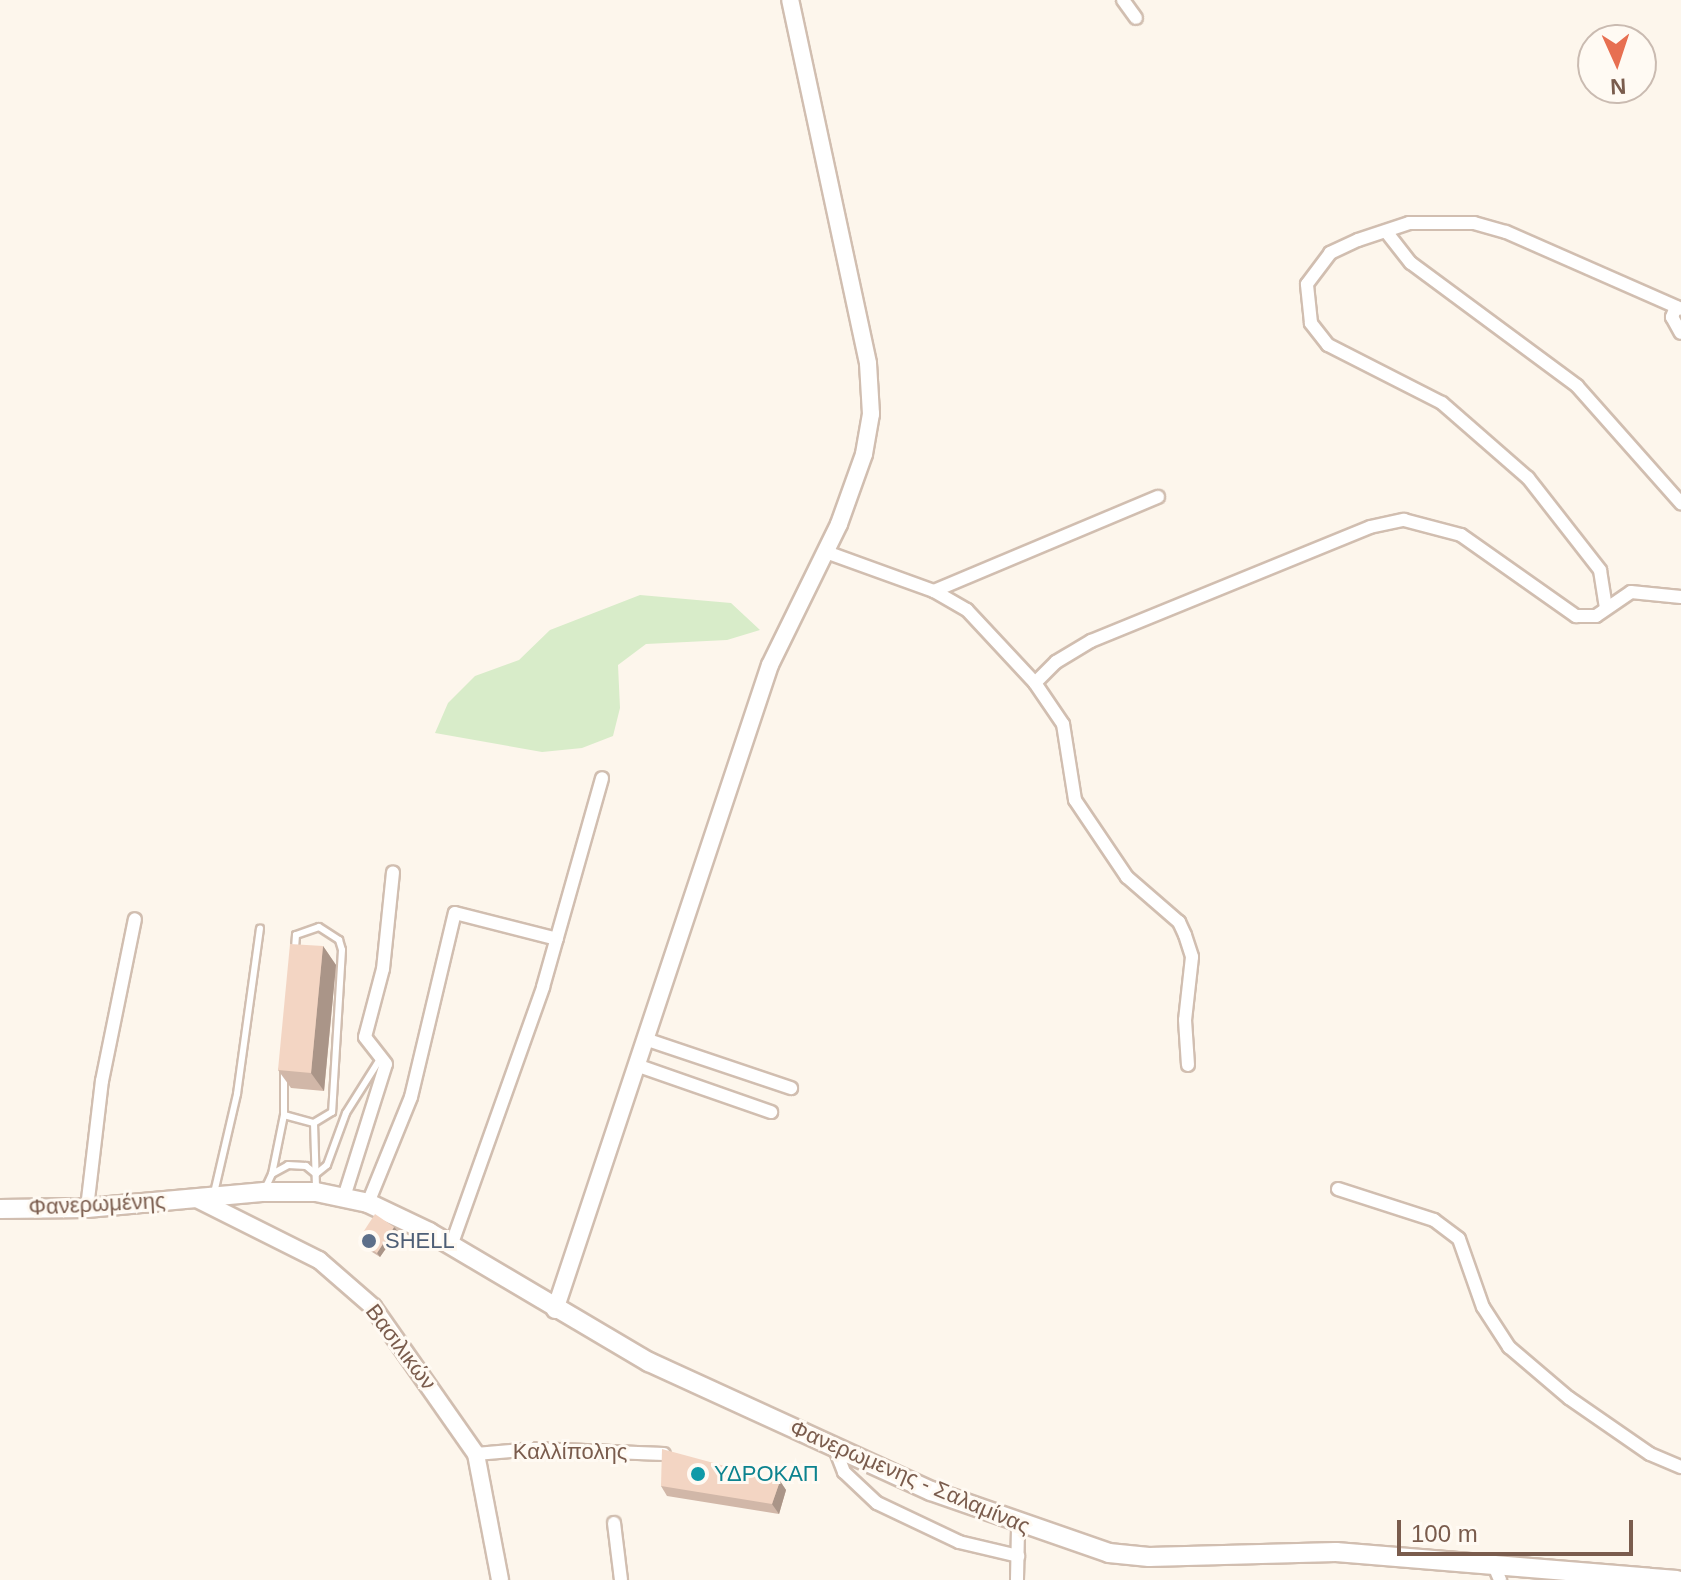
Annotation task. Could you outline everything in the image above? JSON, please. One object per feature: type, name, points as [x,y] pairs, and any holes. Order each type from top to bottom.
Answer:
[{"type":"main road","name":"Φανερωμενης - Σαλαμίνας","points":[[204,1197],[264,1192],[316,1183],[344,1197],[368,1203],[451,1246],[555,1310],[649,1362],[1018,1526],[1109,1553],[1149,1557],[1336,1552],[1492,1561],[1598,1577],[1677,1580]]},
{"type":"main road","name":"Φανερωμένης","points":[[0,1209],[87,1208],[204,1197]]},
{"type":"street","points":[[555,1310],[648,1040],[770,665],[826,552],[864,454],[871,391],[790,0]]},
{"type":"street","points":[[1123,0],[1136,18]]},
{"type":"street","points":[[1606,608],[1600,570],[1500,450],[1442,403],[1328,345],[1311,323],[1305,296],[1310,273],[1330,253],[1419,222],[1474,223],[1506,232],[1678,308],[1672,317],[1681,333]]},
{"type":"street","points":[[1388,234],[1411,263],[1588,396],[1681,503]]},
{"type":"street","points":[[934,591],[1158,497]]},
{"type":"street","points":[[1035,683],[1056,662],[1091,641],[1370,527],[1404,520],[1461,535],[1576,616],[1596,616],[1631,592],[1681,597]]},
{"type":"street","points":[[826,552],[934,591],[967,610],[1035,683],[1063,724],[1075,800],[1127,877],[1179,922],[1185,935],[1192,957],[1185,1020],[1188,1065]]},
{"type":"street","points":[[451,1246],[557,939],[602,778]]},
{"type":"street","points":[[344,1197],[386,1064],[383,1057],[369,1048],[365,1037],[383,969],[393,873]]},
{"type":"street","points":[[368,1203],[411,1097],[455,913],[557,939]]},
{"type":"street","points":[[87,1208],[102,1081],[135,919]]},
{"type":"street","points":[[648,1040],[791,1088]]},
{"type":"street","points":[[639,1066],[771,1112]]},
{"type":"street","points":[[1338,1189],[1434,1220],[1459,1239],[1483,1307],[1509,1347],[1569,1398],[1650,1454],[1681,1467]]},
{"type":"street","name":"Βασιλικών","points":[[204,1197],[319,1260],[357,1290],[423,1372],[455,1430],[476,1454],[500,1580]]},
{"type":"street","points":[[833,1445],[844,1472],[877,1503],[959,1542],[1018,1556]]},
{"type":"street","name":"Καλλίπολης","points":[[476,1454],[534,1449],[664,1454]]},
{"type":"street","points":[[614,1523],[621,1580]]},
{"type":"street","points":[[1017,1580],[1018,1526]]},
{"type":"street","points":[[1492,1561],[1500,1580]]},
{"type":"lane","points":[[284,1115],[314,1123],[332,1112],[339,940],[319,927],[306,928],[296,935],[293,967]]},
{"type":"lane","points":[[204,1197],[237,1094],[260,929]]},
{"type":"lane","points":[[316,1183],[334,1152],[365,1077],[383,1057]]},
{"type":"lane","points":[[264,1192],[272,1174],[284,1115],[285,1062]]},
{"type":"lane","points":[[314,1123],[316,1183]]},
{"type":"lane","points":[[272,1174],[288,1165],[306,1166],[316,1183]]},
{"type":"green space","points":[[640,595],[731,603],[760,630],[727,640],[646,644],[618,665],[620,708],[613,736],[582,748],[542,752],[435,733],[448,703],[475,676],[519,660],[550,630]]},
{"type":"building","points":[[290,944],[323,946],[311,1073],[278,1070]]},
{"type":"building","points":[[375,1214],[394,1227],[377,1253],[358,1240]]},
{"type":"building","name":"ΥΔΡΟΚΑΠ","points":[[662,1449],[780,1481],[772,1504],[661,1486]]},
{"type":"place","name":"SHELL","points":[[369,1241]]},
{"type":"place","name":"ΥΔΡΟΚΑΠ","points":[[698,1474]]}]
